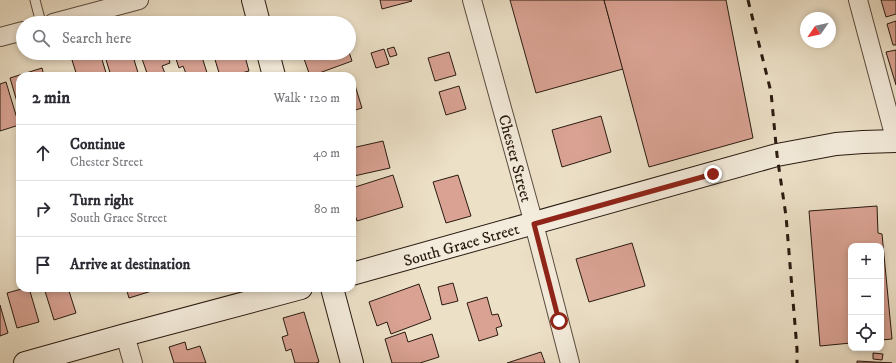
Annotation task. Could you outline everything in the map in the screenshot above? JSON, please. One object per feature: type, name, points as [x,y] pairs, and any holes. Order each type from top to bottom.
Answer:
[{"type":"street","points":[[72,16],[105,4],[140,0]]},
{"type":"street","points":[[253,0],[257,16]]},
{"type":"street","name":"Chester Street","points":[[472,0],[534,224],[570,363]]},
{"type":"street","points":[[858,0],[896,141]]},
{"type":"street","points":[[0,37],[16,33]]},
{"type":"street","points":[[270,60],[273,72]]},
{"type":"street","name":"South Grace Street","points":[[356,273],[777,155],[836,144],[896,141]]},
{"type":"street","points":[[25,363],[286,292]]},
{"type":"street","points":[[333,292],[352,363]]},
{"type":"street","points":[[125,335],[133,363]]},
{"type":"lane","points":[[35,0],[39,16]]},
{"type":"building","points":[[380,0],[411,0],[412,1],[382,9]]},
{"type":"building","points":[[510,0],[604,0],[623,69],[536,93]]},
{"type":"building","points":[[604,0],[726,0],[753,138],[649,167]]},
{"type":"building","points":[[881,0],[896,0],[896,14],[886,17]]},
{"type":"building","points":[[896,21],[896,45],[893,45],[887,24]]},
{"type":"building","points":[[394,47],[397,55],[390,57],[387,49]]},
{"type":"building","points":[[384,49],[389,64],[376,68],[371,53]]},
{"type":"building","points":[[896,50],[896,85],[886,52]]},
{"type":"building","points":[[449,52],[456,75],[435,81],[428,58]]},
{"type":"building","points":[[72,60],[102,60],[106,72],[76,72]]},
{"type":"building","points":[[106,60],[134,60],[138,72],[110,72]]},
{"type":"building","points":[[142,60],[169,60],[170,63],[162,66],[164,72],[147,72]]},
{"type":"building","points":[[176,60],[203,60],[207,72],[185,72],[183,66],[179,68]]},
{"type":"building","points":[[215,60],[246,60],[249,71],[245,72],[219,72]]},
{"type":"building","points":[[304,60],[352,61],[322,72],[309,72]]},
{"type":"building","points":[[42,68],[43,72],[29,72]]},
{"type":"building","points":[[16,76],[16,98],[10,78]]},
{"type":"building","points":[[6,82],[16,115],[16,126],[0,131],[0,84]]},
{"type":"building","points":[[459,86],[466,109],[446,115],[439,92]]},
{"type":"building","points":[[356,89],[362,108],[356,110]]},
{"type":"building","points":[[601,116],[611,152],[562,167],[552,130]]},
{"type":"building","points":[[383,141],[390,168],[356,176],[356,147]]},
{"type":"building","points":[[393,175],[403,207],[357,221],[356,187]]},
{"type":"building","points":[[458,175],[471,216],[446,223],[433,182]]},
{"type":"building","points":[[877,206],[878,233],[882,234],[883,243],[848,243],[848,343],[820,346],[809,211]]},
{"type":"building","points":[[632,243],[645,286],[589,302],[576,259]]},
{"type":"building","points":[[884,255],[892,339],[884,340]]},
{"type":"building","points":[[453,283],[458,301],[442,305],[438,287]]},
{"type":"building","points":[[419,284],[431,319],[391,334],[387,322],[377,326],[369,302]]},
{"type":"building","points":[[16,290],[16,292],[30,292],[39,322],[17,328],[7,293]]},
{"type":"building","points":[[45,292],[69,292],[76,313],[54,320]]},
{"type":"building","points":[[127,292],[148,292],[129,298]]},
{"type":"building","points":[[487,297],[492,315],[498,314],[502,326],[496,328],[498,335],[479,341],[467,303]]},
{"type":"building","points":[[0,305],[8,333],[0,336]]},
{"type":"building","points":[[304,312],[319,362],[316,363],[295,363],[291,349],[286,351],[282,337],[288,335],[283,318]]},
{"type":"building","points":[[405,332],[408,342],[432,334],[439,357],[420,363],[392,363],[385,339]]},
{"type":"building","points":[[185,342],[187,350],[200,346],[206,363],[174,363],[169,347]]},
{"type":"building","points":[[541,352],[545,363],[507,363]]},
{"type":"building","points":[[873,353],[883,354],[882,360],[873,359]]},
{"type":"building","points":[[857,361],[892,363],[857,363]]},
{"type":"railway","points":[[748,0],[771,92],[777,155],[786,216],[797,363]]},
{"type":"route","points":[[559,321],[534,224],[713,174]]}]
